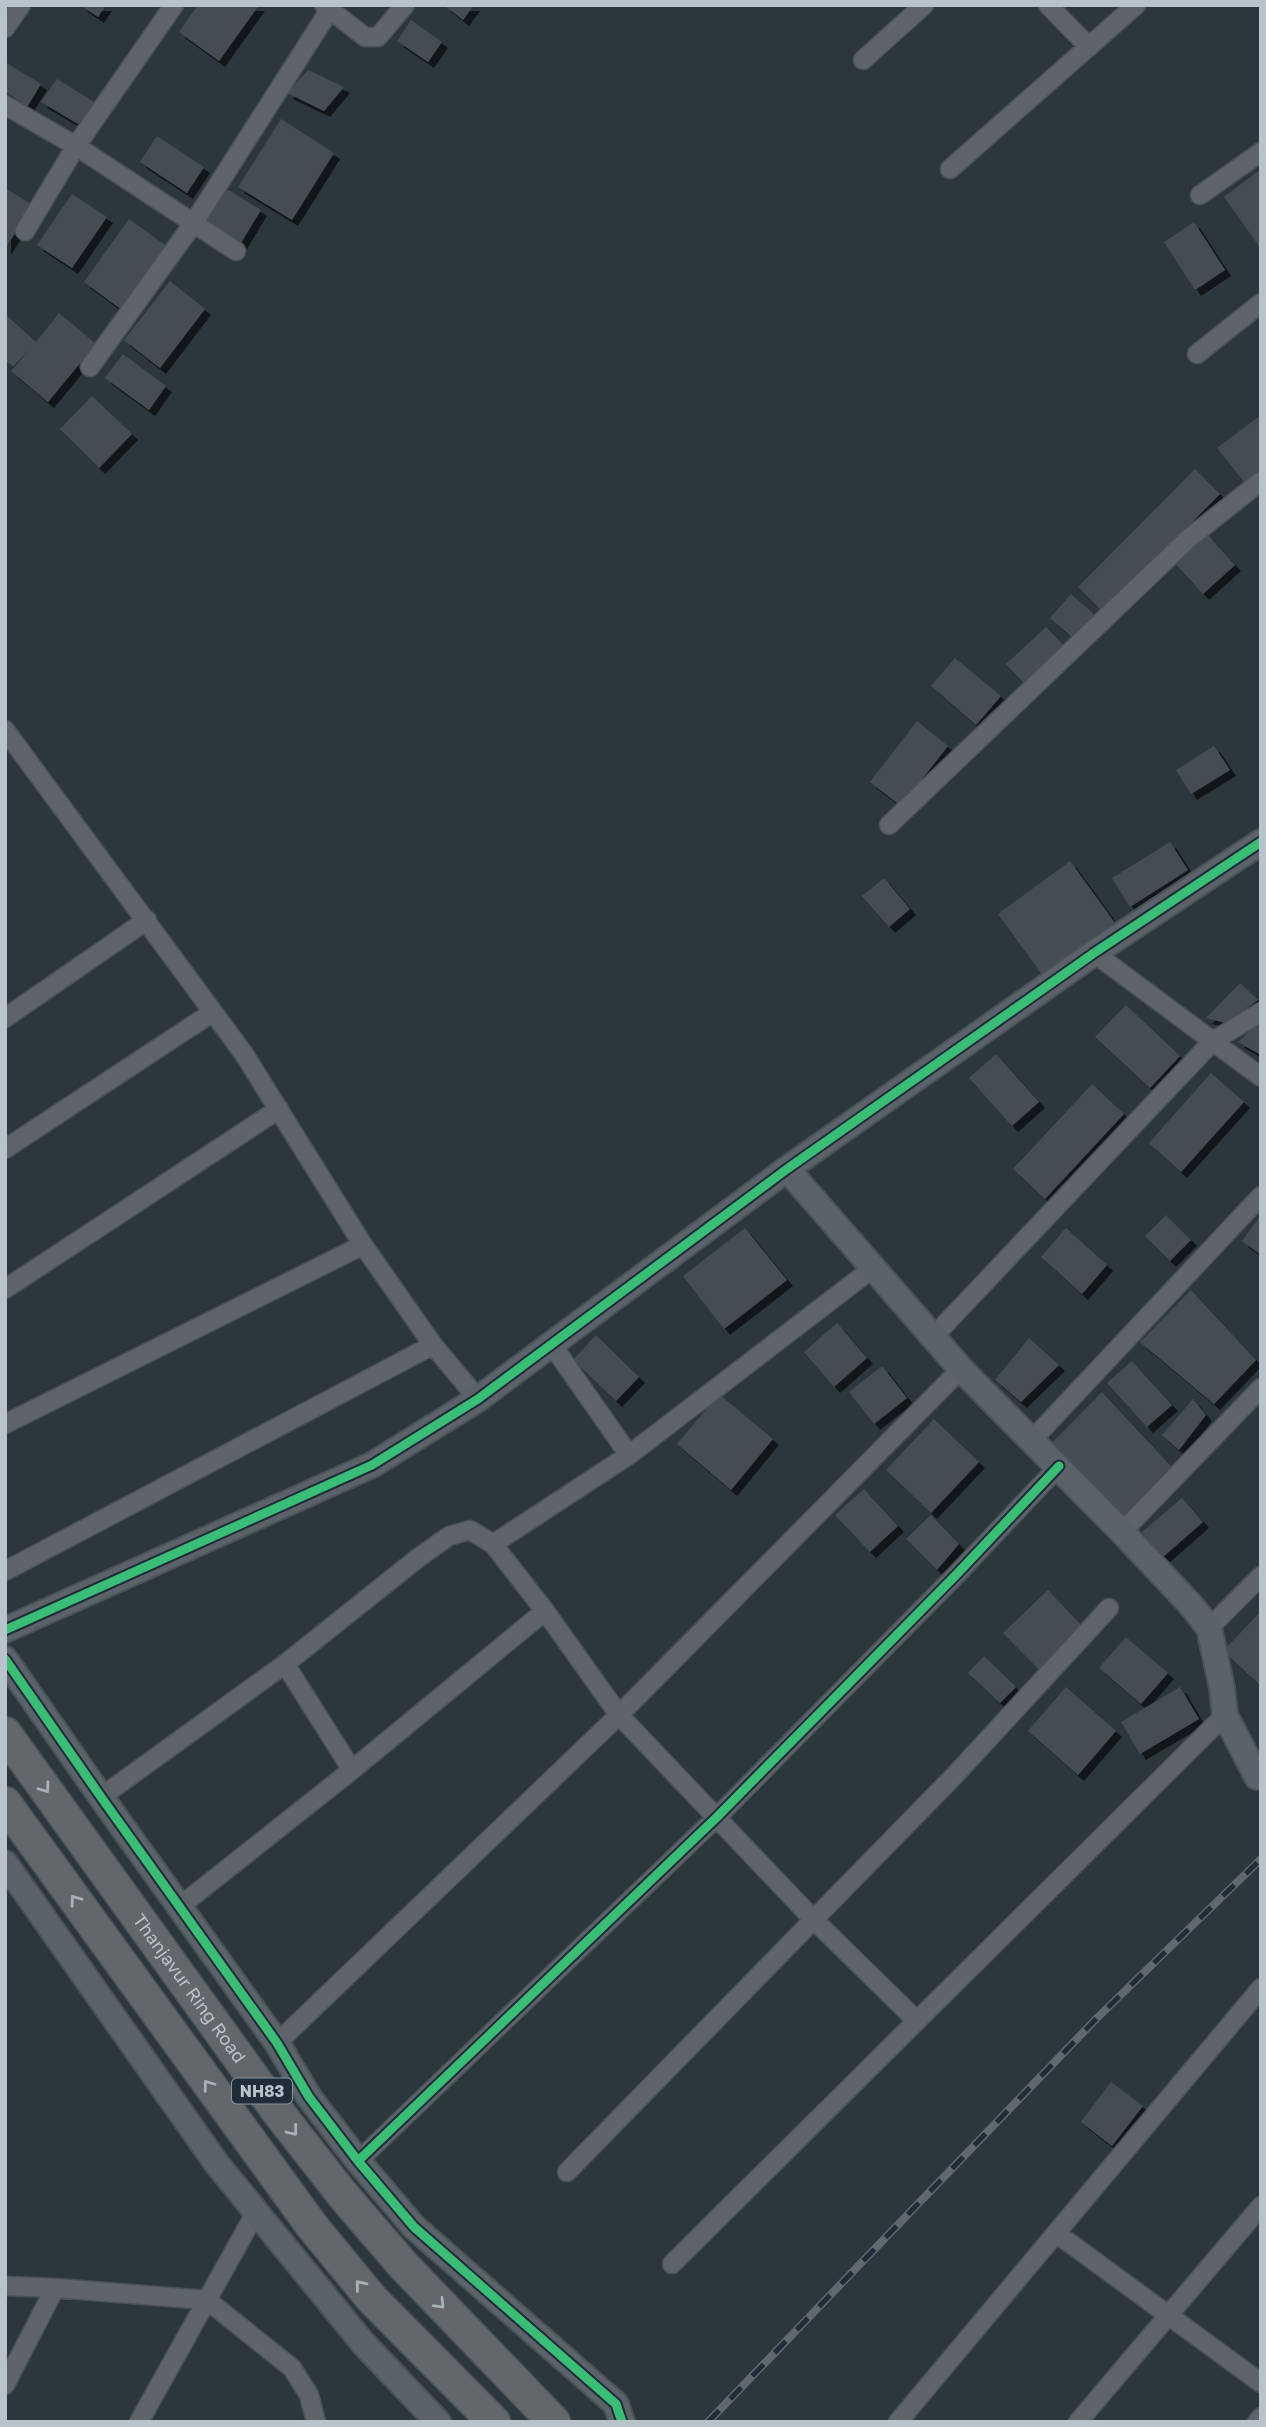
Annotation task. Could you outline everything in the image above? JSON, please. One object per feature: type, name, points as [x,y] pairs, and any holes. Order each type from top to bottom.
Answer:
[{"type":"highway","name":"Thanjavur Ring Road","points":[[5,1732],[278,2112],[342,2194],[403,2265],[554,2422]]},
{"type":"highway","name":"NH83","points":[[5,1803],[312,2226],[372,2299],[494,2422]]},
{"type":"street","points":[[5,28],[21,5]]},
{"type":"street","points":[[25,231],[76,146],[174,5]]},
{"type":"street","points":[[90,367],[193,224],[327,8],[365,37],[378,37],[388,29],[405,5]]},
{"type":"street","points":[[863,60],[924,5]]},
{"type":"street","points":[[1048,5],[1089,47]]},
{"type":"street","points":[[950,169],[1136,5]]},
{"type":"street","points":[[5,104],[76,146],[236,251]]},
{"type":"street","points":[[1200,195],[1261,152]]},
{"type":"street","points":[[1197,354],[1261,303]]},
{"type":"street","points":[[889,824],[1188,539],[1261,482]]},
{"type":"street","points":[[5,730],[244,1054],[363,1245],[433,1345],[478,1399]]},
{"type":"street","points":[[5,1630],[372,1465],[478,1399],[787,1169],[1094,953],[1261,842]]},
{"type":"street","points":[[5,1018],[147,920]]},
{"type":"street","points":[[1094,953],[1261,1077]]},
{"type":"street","points":[[5,1149],[213,1012]]},
{"type":"street","points":[[933,1337],[1213,1041],[1261,1012]]},
{"type":"street","points":[[5,1289],[279,1109]]},
{"type":"street","points":[[787,1169],[961,1369],[1059,1466],[1190,1604],[1209,1628],[1225,1715],[1257,1777]]},
{"type":"street","points":[[1033,1439],[1261,1196]]},
{"type":"street","points":[[5,1424],[363,1245]]},
{"type":"street","points":[[493,1545],[629,1455],[873,1268]]},
{"type":"street","points":[[5,1571],[433,1345]]},
{"type":"street","points":[[552,1345],[629,1455]]},
{"type":"street","points":[[276,2043],[619,1714],[961,1369]]},
{"type":"street","points":[[1122,1532],[1261,1388]]},
{"type":"street","points":[[358,2161],[717,1817],[956,1575],[1059,1466]]},
{"type":"street","points":[[101,1797],[285,1664],[418,1558],[449,1536],[470,1530],[493,1545],[545,1611],[619,1714],[813,1919],[917,2021]]},
{"type":"street","points":[[1209,1628],[1261,1576]]},
{"type":"street","points":[[567,2172],[954,1776],[1109,1608]]},
{"type":"street","points":[[179,1907],[352,1770],[545,1611]]},
{"type":"street","points":[[5,1659],[276,2043],[309,2097],[358,2161],[414,2228],[616,2404],[622,2422]]},
{"type":"street","points":[[285,1664],[352,1770]]},
{"type":"street","points":[[672,2264],[1225,1715]]},
{"type":"street","points":[[5,1863],[217,2164],[363,2343],[438,2422]]},
{"type":"street","points":[[898,2422],[1261,1988]]},
{"type":"street","points":[[1079,2422],[1261,2206]]},
{"type":"street","points":[[139,2422],[256,2212]]},
{"type":"street","points":[[1056,2233],[1261,2384]]},
{"type":"street","points":[[5,2286],[207,2300],[292,2368],[309,2395],[316,2422]]},
{"type":"street","points":[[5,2385],[55,2288]]},
{"type":"street","points":[[1257,2422],[1261,2417]]},
{"type":"building","points":[[80,5],[106,5],[98,17]]},
{"type":"building","points":[[198,5],[259,5],[219,61],[179,32]]},
{"type":"building","points":[[444,5],[474,5],[463,20]]},
{"type":"building","points":[[411,20],[442,42],[428,62],[397,41]]},
{"type":"building","points":[[5,62],[41,84],[27,107],[5,91]]},
{"type":"building","points":[[308,70],[344,87],[324,111],[287,93]]},
{"type":"building","points":[[57,79],[96,103],[78,124],[41,102]]},
{"type":"building","points":[[281,119],[334,153],[292,220],[238,187]]},
{"type":"building","points":[[157,136],[204,167],[187,193],[140,162]]},
{"type":"building","points":[[1261,169],[1261,244],[1259,246],[1224,197]]},
{"type":"building","points":[[227,189],[261,210],[241,243],[206,222]]},
{"type":"building","points":[[5,190],[33,205],[5,249]]},
{"type":"building","points":[[72,194],[107,217],[72,268],[37,245]]},
{"type":"building","points":[[129,219],[168,247],[122,310],[84,282]]},
{"type":"building","points":[[1194,222],[1225,270],[1195,290],[1164,242]]},
{"type":"building","points":[[170,281],[205,309],[160,368],[124,340]]},
{"type":"building","points":[[59,313],[96,344],[48,402],[11,371],[30,349],[13,367],[5,360],[5,314],[36,342]]},
{"type":"building","points":[[123,354],[166,386],[149,410],[105,378]]},
{"type":"building","points":[[92,396],[132,434],[99,468],[60,429]]},
{"type":"building","points":[[1261,415],[1261,471],[1245,483],[1217,448]]},
{"type":"building","points":[[1195,469],[1220,494],[1103,612],[1078,587]]},
{"type":"building","points":[[1207,534],[1235,565],[1203,594],[1175,563]]},
{"type":"building","points":[[1071,594],[1095,615],[1074,639],[1050,618]]},
{"type":"building","points":[[1046,627],[1066,648],[1026,685],[1006,664]]},
{"type":"building","points":[[955,658],[1001,696],[976,725],[931,686]]},
{"type":"building","points":[[917,721],[948,746],[901,806],[870,782]]},
{"type":"building","points":[[1214,746],[1230,770],[1191,794],[1176,770]]},
{"type":"building","points":[[1170,842],[1188,870],[1130,907],[1112,878]]},
{"type":"building","points":[[1070,861],[1115,923],[1043,976],[998,914]]},
{"type":"building","points":[[884,878],[910,909],[889,927],[862,896]]},
{"type":"building","points":[[1240,983],[1258,1000],[1226,1023],[1206,1018]]},
{"type":"building","points":[[1126,1005],[1180,1056],[1150,1088],[1095,1037]]},
{"type":"building","points":[[1261,1020],[1261,1055],[1238,1042]]},
{"type":"building","points":[[996,1054],[1039,1102],[1012,1126],[969,1078]]},
{"type":"building","points":[[1211,1073],[1244,1102],[1181,1172],[1149,1143]]},
{"type":"building","points":[[1092,1084],[1124,1114],[1045,1199],[1013,1169]]},
{"type":"building","points":[[1166,1215],[1191,1240],[1170,1261],[1145,1236]]},
{"type":"building","points":[[1261,1215],[1261,1255],[1242,1241]]},
{"type":"building","points":[[745,1228],[787,1280],[724,1329],[683,1276]]},
{"type":"building","points":[[1066,1228],[1107,1265],[1082,1294],[1041,1257]]},
{"type":"building","points":[[1191,1290],[1256,1360],[1214,1404],[1140,1342]]},
{"type":"building","points":[[837,1323],[867,1358],[834,1387],[804,1352]]},
{"type":"building","points":[[596,1335],[639,1377],[616,1401],[573,1360]]},
{"type":"building","points":[[1029,1338],[1059,1365],[1021,1402],[995,1380]]},
{"type":"building","points":[[1132,1361],[1172,1405],[1147,1427],[1107,1383]]},
{"type":"building","points":[[882,1366],[907,1398],[874,1424],[849,1392]]},
{"type":"building","points":[[1102,1392],[1171,1466],[1118,1522],[1045,1450]]},
{"type":"building","points":[[719,1394],[773,1439],[731,1490],[677,1444]]},
{"type":"building","points":[[1193,1399],[1206,1415],[1179,1450],[1162,1435]]},
{"type":"building","points":[[934,1419],[979,1462],[931,1513],[886,1470]]},
{"type":"building","points":[[864,1489],[898,1526],[870,1552],[835,1515]]},
{"type":"building","points":[[1182,1498],[1203,1522],[1163,1557],[1142,1532]]},
{"type":"building","points":[[931,1515],[959,1544],[937,1570],[906,1539]]},
{"type":"building","points":[[1048,1590],[1086,1630],[1042,1673],[1003,1633]]},
{"type":"building","points":[[1261,1611],[1261,1686],[1223,1651]]},
{"type":"building","points":[[1126,1637],[1168,1673],[1141,1704],[1099,1668]]},
{"type":"building","points":[[984,1656],[1016,1687],[1000,1703],[968,1673]]},
{"type":"building","points":[[1066,1687],[1116,1731],[1078,1775],[1028,1731]]},
{"type":"building","points":[[1180,1687],[1199,1719],[1140,1754],[1121,1722]]},
{"type":"building","points":[[1111,2082],[1143,2106],[1112,2146],[1081,2122]]},
{"type":"railway","points":[[708,2422],[1097,2018],[1261,1859]]},
{"type":"cycle path","points":[[5,1630],[372,1465],[478,1399],[787,1169],[1094,953],[1261,842]]},
{"type":"cycle path","points":[[358,2161],[717,1817],[956,1575],[1059,1466]]},
{"type":"cycle path","points":[[5,1659],[277,2043],[309,2097],[358,2161],[414,2227],[616,2404],[622,2422]]}]
